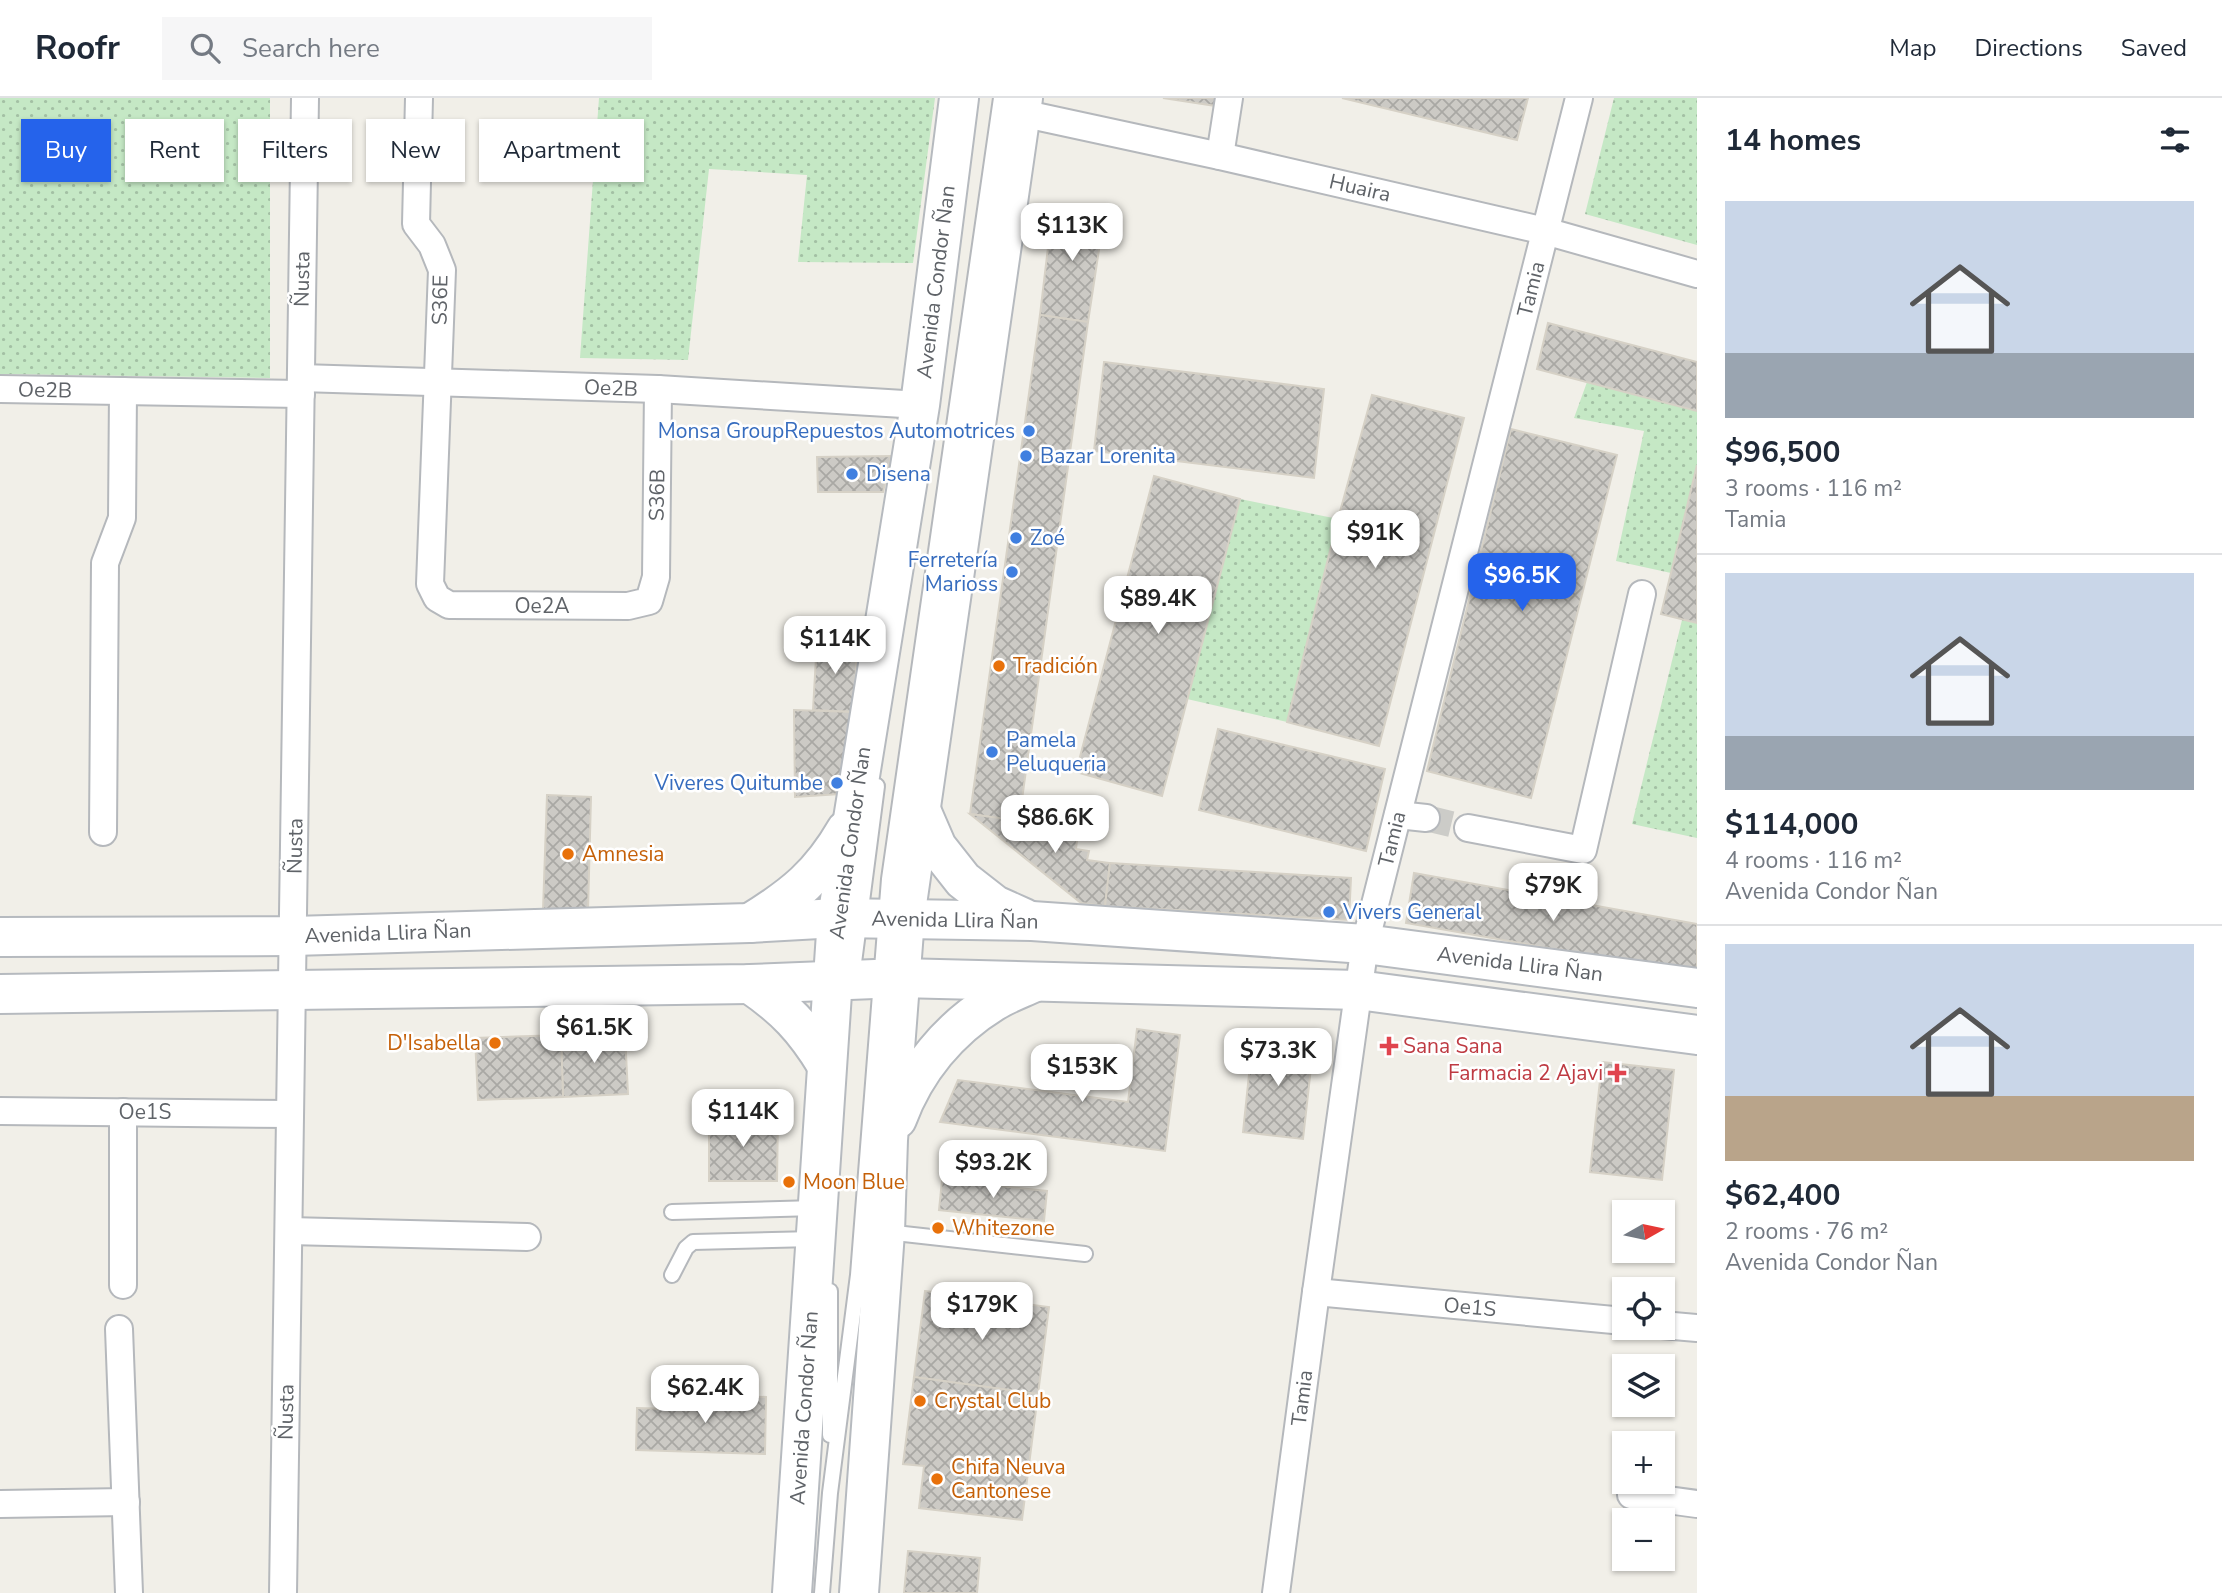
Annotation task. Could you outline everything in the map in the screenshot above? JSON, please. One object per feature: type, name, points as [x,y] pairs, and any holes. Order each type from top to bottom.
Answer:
[{"type":"main road","name":"Avenida Condor Ñan","points":[[859,1593],[885,1232],[888,1140],[863,983],[872,918],[852,819],[920,405],[959,98]]},
{"type":"main road","name":"Avenida Condor Ñan","points":[[792,1593],[827,1064],[863,983],[872,918],[921,810],[1015,103]]},
{"type":"main road","points":[[921,810],[937,847],[963,880],[995,905],[1032,921]]},
{"type":"main road","points":[[749,923],[781,904],[810,880],[834,851],[852,819]]},
{"type":"main road","name":"Avenida Llira Ñan","points":[[0,937],[293,936],[872,918],[1032,921],[1365,944],[1697,988]]},
{"type":"main road","points":[[888,1140],[905,1098],[928,1060],[958,1028],[994,1002],[1034,982]]},
{"type":"main road","points":[[0,994],[1034,982],[1358,990],[1697,1035]]},
{"type":"main road","points":[[750,984],[794,1018],[827,1064]]},
{"type":"street","name":"Ñusta","points":[[283,1593],[305,98]]},
{"type":"street","name":"S36E","points":[[419,98],[415,224],[432,245],[442,270],[430,584],[437,598]]},
{"type":"street","points":[[1220,156],[1229,98]]},
{"type":"street","name":"Tamia","points":[[1276,1593],[1365,944],[1579,98]]},
{"type":"street","name":"Huaira","points":[[1015,103],[1220,156],[1545,231],[1697,274]]},
{"type":"street","name":"Oe2B","points":[[0,389],[123,391],[437,383],[658,389],[920,405]]},
{"type":"street","name":"S36B","points":[[649,601],[656,577],[658,389]]},
{"type":"street","points":[[103,832],[105,564],[122,518],[123,391]]},
{"type":"street","points":[[1468,828],[1583,850],[1643,594]]},
{"type":"street","name":"Oe2A","points":[[437,598],[449,605],[628,606],[649,601]]},
{"type":"street","points":[[1398,815],[1426,818]]},
{"type":"street","name":"Oe1S","points":[[0,1111],[290,1114]]},
{"type":"street","points":[[123,1112],[123,1285]]},
{"type":"street","points":[[289,1231],[527,1237]]},
{"type":"street","name":"Oe1S","points":[[1316,1292],[1612,1320]]},
{"type":"street","points":[[1675,1326],[1697,1328]]},
{"type":"street","points":[[119,1329],[129,1593]]},
{"type":"street","points":[[1631,1495],[1697,1504]]},
{"type":"street","points":[[0,1504],[126,1502]]},
{"type":"lane","points":[[903,603],[972,98]]},
{"type":"lane","points":[[872,918],[1015,103]]},
{"type":"lane","points":[[872,918],[880,766]]},
{"type":"lane","points":[[822,1593],[830,1493],[858,1275],[863,983]]},
{"type":"lane","points":[[672,1212],[816,1223]]},
{"type":"lane","points":[[672,1275],[686,1248],[693,1242],[816,1223]]},
{"type":"lane","points":[[885,1232],[1085,1254]]},
{"type":"lane","points":[[830,1493],[831,1279]]},
{"type":"green space","points":[[0,98],[270,98],[270,119],[238,119],[238,182],[270,182],[270,378],[0,374]]},
{"type":"green space","points":[[599,98],[935,98],[913,263],[798,262],[807,175],[709,169],[688,360],[580,358],[593,182],[644,182],[644,119],[597,119]]},
{"type":"green space","points":[[1614,98],[1697,98],[1697,245],[1585,214]]},
{"type":"green space","points":[[1587,382],[1697,411],[1697,465],[1671,573],[1616,561],[1644,431],[1574,418]]},
{"type":"green space","points":[[1240,499],[1338,519],[1287,722],[1187,699]]},
{"type":"green space","points":[[1682,620],[1697,623],[1697,838],[1632,824]]},
{"type":"building","points":[[1163,98],[1217,98],[1216,106]]},
{"type":"building","points":[[1342,98],[1528,98],[1517,140]]},
{"type":"building","points":[[1069,205],[1105,210],[1088,322],[1040,315],[1051,222]]},
{"type":"building","points":[[1040,315],[1088,322],[1019,821],[970,814]]},
{"type":"building","points":[[1548,323],[1697,362],[1697,411],[1537,369]]},
{"type":"building","points":[[1104,362],[1324,389],[1314,478],[1094,451]]},
{"type":"building","points":[[1372,395],[1464,418],[1379,746],[1287,722]]},
{"type":"building","points":[[1511,429],[1617,455],[1531,798],[1427,771]]},
{"type":"building","name":"Disena","points":[[891,456],[883,492],[818,492],[817,457]]},
{"type":"building","points":[[1697,465],[1697,623],[1661,614]]},
{"type":"building","points":[[1154,476],[1240,499],[1162,796],[1076,772]]},
{"type":"building","points":[[817,640],[857,642],[854,712],[813,710]]},
{"type":"building","points":[[794,710],[854,712],[840,794],[795,797]]},
{"type":"building","points":[[1218,729],[1385,769],[1366,851],[1199,810]]},
{"type":"building","name":"Amnesia","points":[[547,795],[591,797],[588,912],[543,910]]},
{"type":"building","points":[[970,814],[1019,821],[1079,823],[1076,849],[1089,851],[1087,860],[1110,863],[1105,906],[1081,903]]},
{"type":"building","points":[[1110,863],[1351,878],[1349,920],[1105,906]]},
{"type":"building","points":[[1414,873],[1697,924],[1697,974],[1406,923]]},
{"type":"building","points":[[1137,1029],[1180,1035],[1165,1151],[940,1122],[958,1080],[1128,1102]]},
{"type":"building","points":[[625,1033],[628,1094],[563,1097],[561,1035]]},
{"type":"building","points":[[561,1035],[563,1097],[478,1100],[475,1038]]},
{"type":"building","points":[[1253,1036],[1302,1041],[1313,1050],[1303,1139],[1243,1132]]},
{"type":"building","points":[[1602,1062],[1674,1070],[1662,1180],[1590,1172]]},
{"type":"building","points":[[778,1117],[777,1181],[709,1181],[709,1118]]},
{"type":"building","points":[[942,1180],[1047,1191],[1044,1221],[939,1210]]},
{"type":"building","points":[[925,1291],[1049,1307],[1038,1394],[914,1377]]},
{"type":"building","points":[[914,1377],[1038,1394],[1022,1520],[919,1508],[924,1466],[903,1464]]},
{"type":"building","points":[[671,1394],[766,1397],[765,1454],[636,1450],[637,1408],[671,1409]]},
{"type":"building","points":[[908,1551],[980,1558],[977,1593],[904,1593]]},
{"type":"tunnel","points":[[1426,818],[1468,828]]},
{"type":"place","name":"Monsa GroupRepuestos Automotrices","points":[[1029,431]]},
{"type":"place","name":"Bazar Lorenita","points":[[1026,456]]},
{"type":"place","name":"Disena","points":[[852,474]]},
{"type":"place","name":"Zoé","points":[[1016,538]]},
{"type":"place","name":"Ferretería Marioss","points":[[1012,572]]},
{"type":"place","name":"Tradición","points":[[999,666]]},
{"type":"place","name":"Pamela Peluqueria","points":[[992,752]]},
{"type":"place","name":"Viveres Quitumbe","points":[[837,783]]},
{"type":"place","name":"Amnesia","points":[[568,854]]},
{"type":"place","name":"Vivers General","points":[[1329,912]]},
{"type":"place","name":"D'Isabella","points":[[495,1043]]},
{"type":"place","name":"Sana Sana","points":[[1389,1046]]},
{"type":"place","name":"Farmacia 2 Ajavi","points":[[1617,1073]]},
{"type":"place","name":"Moon Blue","points":[[789,1182]]},
{"type":"place","name":"Whitezone","points":[[938,1228]]},
{"type":"place","name":"Crystal Club","points":[[920,1401]]},
{"type":"place","name":"Chifa Neuva Cantonese","points":[[937,1479]]}]
